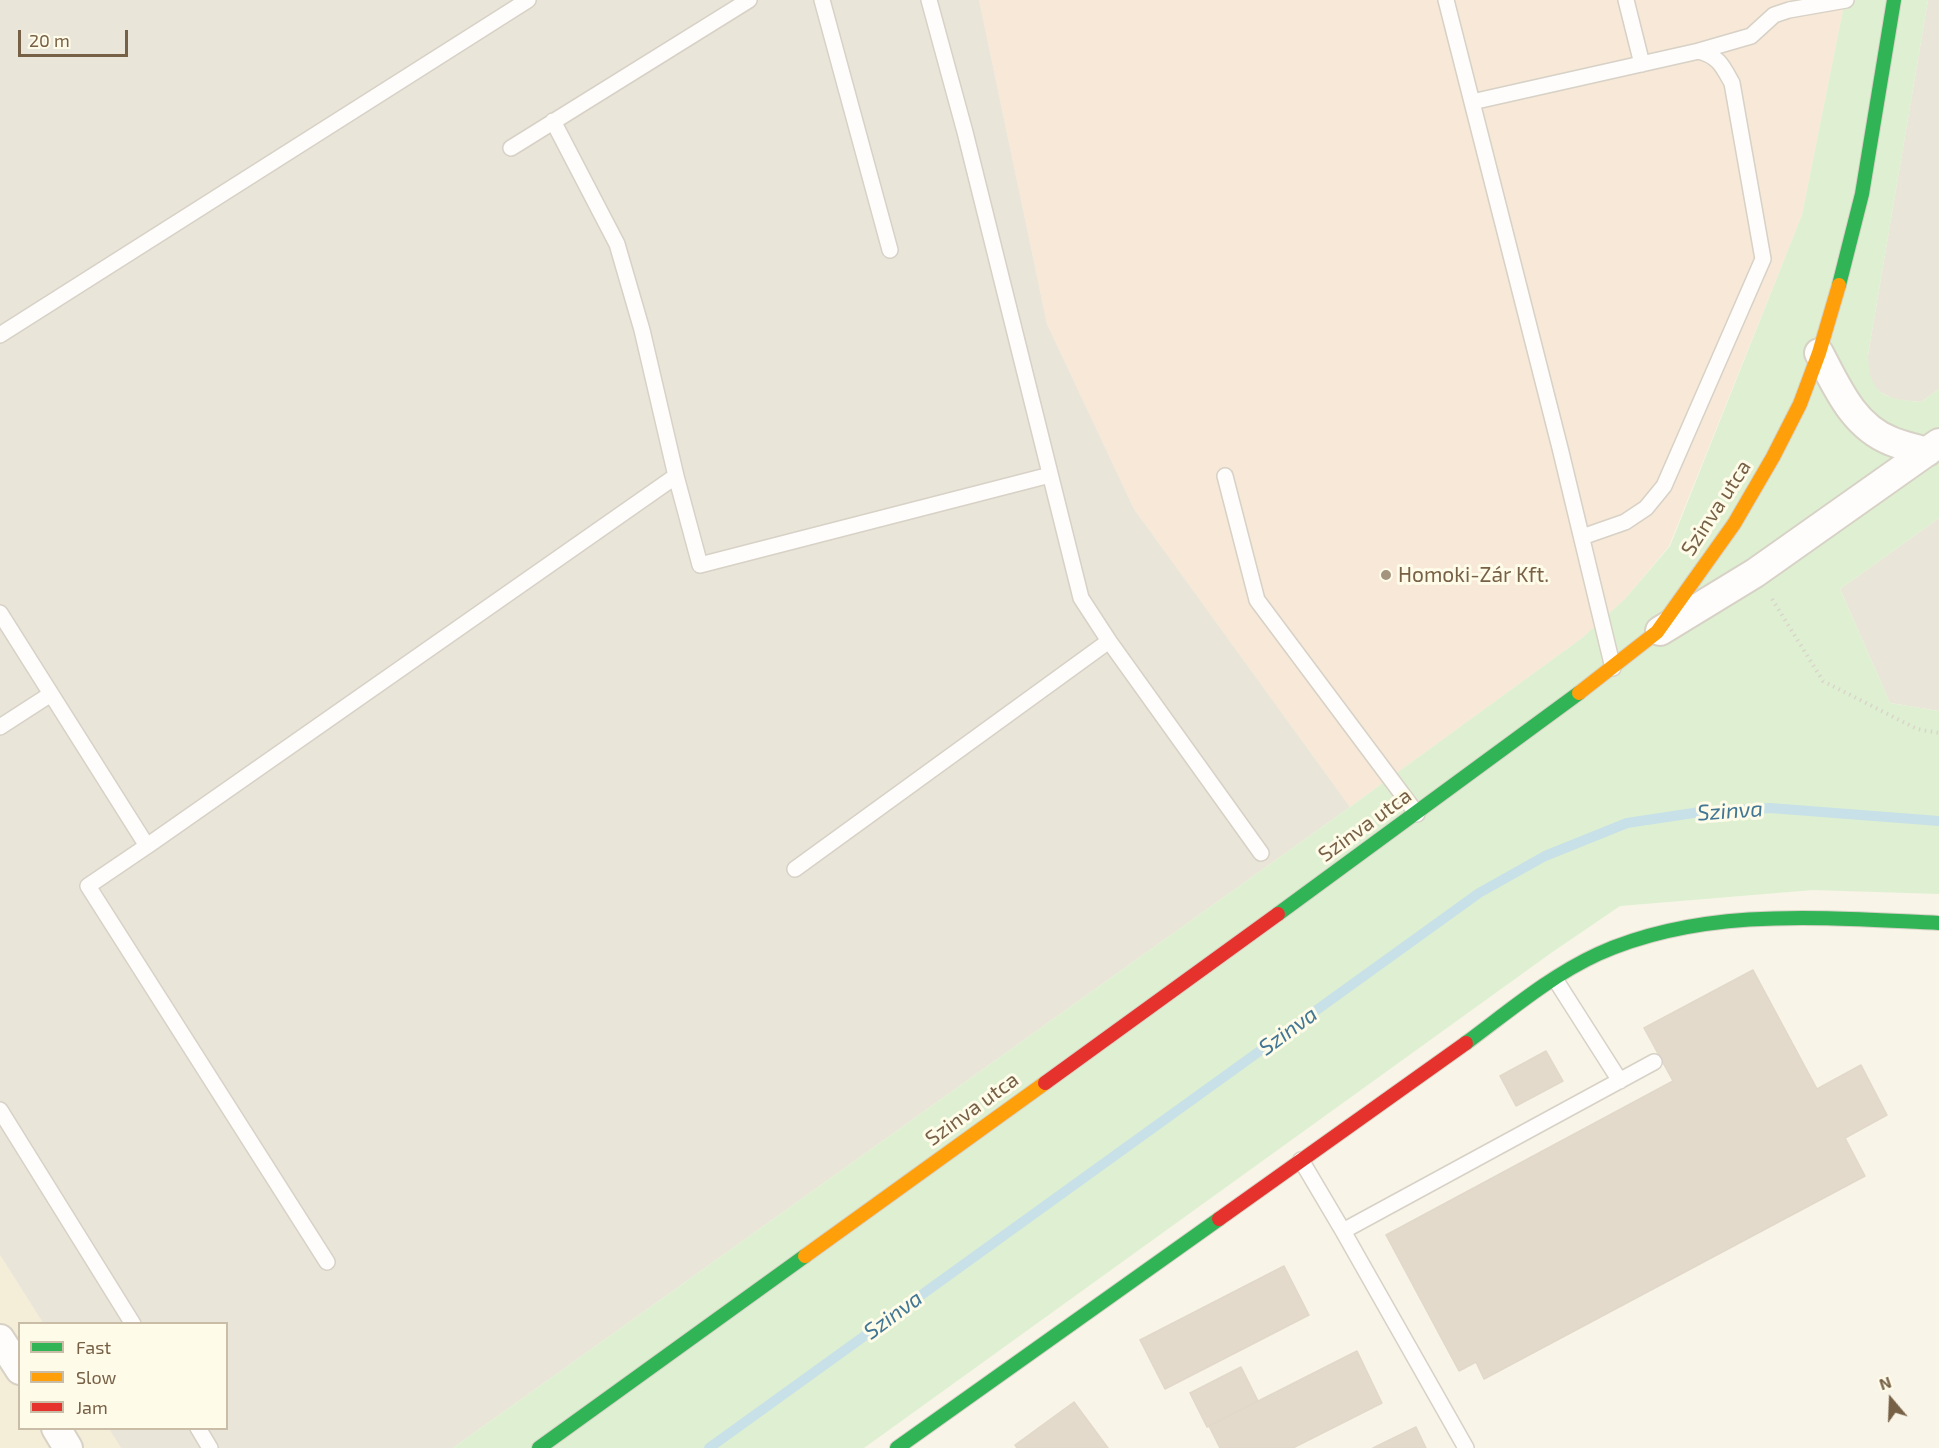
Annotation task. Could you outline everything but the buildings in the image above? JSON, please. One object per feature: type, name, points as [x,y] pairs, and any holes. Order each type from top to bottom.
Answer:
[{"type":"street","name":"Szinva utca","points":[[539,1448],[1417,814],[1658,632],[1734,524],[1768,467],[1800,404],[1819,353],[1838,289],[1862,194],[1894,0]]},
{"type":"street","points":[[1819,353],[1850,410],[1869,429],[1890,441],[1933,447]]},
{"type":"street","points":[[1658,632],[1755,573],[1933,447]]},
{"type":"street","points":[[897,1448],[1560,976],[1600,954],[1637,939],[1716,924],[1782,918],[1939,922]]},
{"type":"street","points":[[0,1339],[18,1367]]},
{"type":"street","points":[[57,1430],[68,1448]]},
{"type":"lane","points":[[0,334],[528,0]]},
{"type":"lane","points":[[512,148],[749,0]]},
{"type":"lane","points":[[822,0],[890,250]]},
{"type":"lane","points":[[929,0],[965,132],[1082,598],[1109,641],[1262,853]]},
{"type":"lane","points":[[1446,0],[1613,668]]},
{"type":"lane","points":[[1626,0],[1642,64]]},
{"type":"lane","points":[[1472,102],[1699,51],[1751,36],[1774,15],[1789,10],[1846,0]]},
{"type":"lane","points":[[1582,537],[1625,522],[1646,508],[1664,486],[1762,259],[1732,83],[1723,65],[1713,55],[1699,51]]},
{"type":"lane","points":[[554,121],[617,244],[642,330],[676,476],[700,565],[1050,475]]},
{"type":"lane","points":[[327,1262],[88,886],[676,476]]},
{"type":"lane","points":[[1225,476],[1257,600],[1417,814]]},
{"type":"lane","points":[[0,613],[147,846]]},
{"type":"lane","points":[[795,869],[1109,641]]},
{"type":"lane","points":[[0,727],[51,694]]},
{"type":"lane","points":[[1560,976],[1620,1081]]},
{"type":"lane","points":[[1343,1231],[1654,1062]]},
{"type":"lane","points":[[0,1110],[132,1322]]},
{"type":"lane","points":[[1302,1160],[1466,1448]]},
{"type":"lane","points":[[199,1430],[210,1448]]},
{"type":"path","points":[[1755,573],[1823,681],[1917,729],[1939,733]]},
{"type":"shaded area","points":[[0,0],[979,0],[1047,324],[1134,509],[1350,807],[453,1448],[121,1448],[110,1430],[228,1430],[228,1322],[42,1322],[0,1255]]},
{"type":"shaded area","points":[[979,0],[1845,0],[1802,215],[1669,546],[1625,599],[1582,638],[1350,807],[1134,509],[1047,324]]},
{"type":"shaded area","points":[[1928,0],[1939,0],[1939,389],[1921,402],[1896,400],[1876,390],[1868,373],[1868,355]]},
{"type":"shaded area","points":[[1939,518],[1939,711],[1890,703],[1840,589]]},
{"type":"shaded area","points":[[0,1255],[42,1322],[18,1322],[18,1430],[110,1430],[121,1448],[0,1448]]},
{"type":"green space","points":[[1845,0],[1928,0],[1868,355],[1869,368],[1875,387],[1888,396],[1921,402],[1939,389],[1939,518],[1840,589],[1890,703],[1939,711],[1939,894],[1813,890],[1620,906],[1551,953],[864,1448],[453,1448],[1350,807],[1582,638],[1625,599],[1670,546],[1802,215]]},
{"type":"waterway","name":"Szinva","points":[[709,1448],[1479,893],[1545,856],[1627,823],[1700,812],[1770,808],[1939,821]]},
{"type":"traffic: fast","points":[[1839,285],[1862,194],[1894,0]]},
{"type":"traffic: fast","points":[[1278,914],[1579,693]]},
{"type":"traffic: fast","points":[[1466,1043],[1530,995],[1580,963],[1639,939],[1681,928],[1723,922],[1810,918],[1939,923]]},
{"type":"traffic: fast","points":[[897,1448],[1219,1219]]},
{"type":"traffic: fast","points":[[539,1448],[805,1256]]},
{"type":"traffic: slow","points":[[1579,693],[1657,632],[1734,524],[1773,457],[1800,404],[1819,353],[1839,285]]},
{"type":"traffic: slow","points":[[805,1256],[1045,1083]]},
{"type":"traffic: jam","points":[[1045,1083],[1278,914]]},
{"type":"traffic: jam","points":[[1219,1219],[1466,1043]]},
{"type":"place","name":"Homoki-Zár Kft.","points":[[1386,575]]}]
